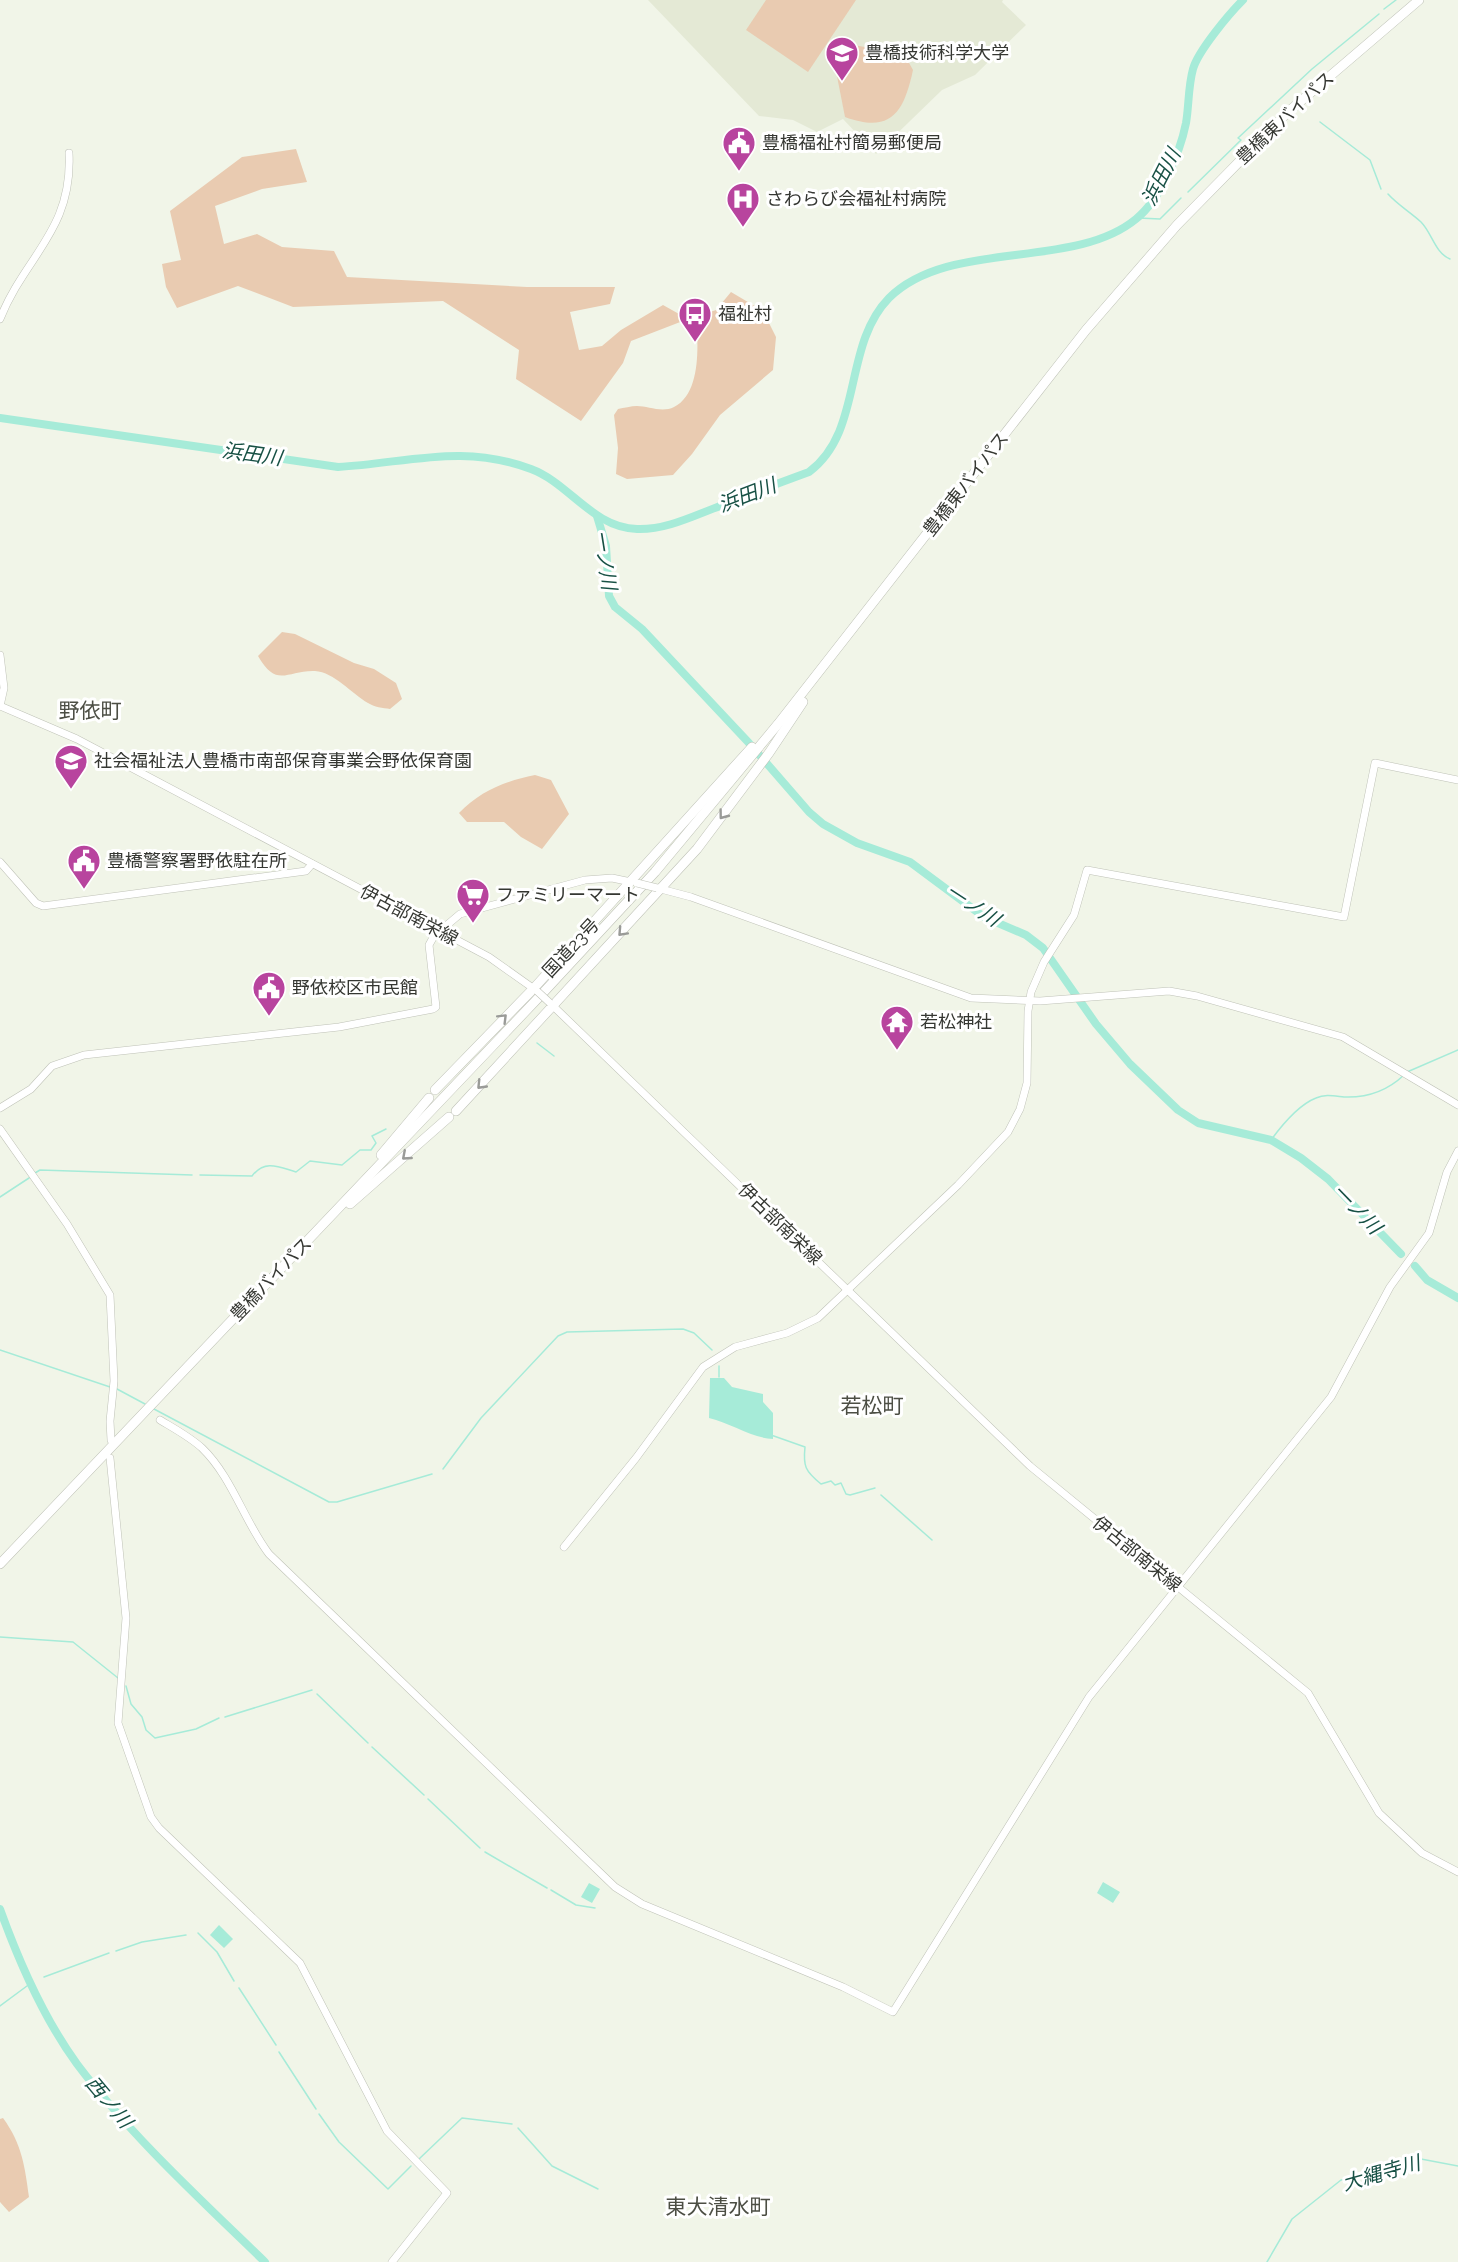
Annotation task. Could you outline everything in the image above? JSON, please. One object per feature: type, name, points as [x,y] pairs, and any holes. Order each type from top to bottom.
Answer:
[{"type":"highway","name":"豊橋東バイパス","points":[[748,756],[760,742],[766,730],[778,724],[1116,294],[1243,157],[1296,105],[1418,0]]},
{"type":"highway","points":[[1389,25],[1405,17],[1428,0]]},
{"type":"highway","points":[[314,1234],[453,1114],[704,840],[769,753],[849,632]]},
{"type":"highway","points":[[338,1208],[472,1049],[538,991],[654,872],[748,756]]},
{"type":"highway","name":"国道23号","points":[[538,991],[748,756]]},
{"type":"highway","name":"豊橋バイパス","points":[[0,1564],[314,1234],[538,991]]},
{"type":"street","points":[[0,319],[13,291],[45,246],[57,221],[69,177],[69,153]]},
{"type":"street","points":[[0,655],[4,688],[0,706]]},
{"type":"street","name":"伊古部南栄線","points":[[0,706],[77,739],[441,931],[508,968],[538,991],[1030,1466],[1308,1693],[1380,1813],[1422,1853],[1458,1872]]},
{"type":"street","points":[[564,1546],[636,1458],[703,1367],[735,1347],[787,1333],[810,1323],[848,1290],[972,1171],[1008,1132],[1020,1109],[1027,1083],[1029,1000],[1044,962],[1080,903],[1087,870],[1344,917],[1375,763],[1458,780]]},
{"type":"street","points":[[0,863],[36,903],[43,906],[306,871],[312,864]]},
{"type":"street","points":[[0,1108],[32,1089],[52,1066],[84,1054],[339,1028],[433,1009],[436,1007],[429,945],[460,914],[573,883],[604,878],[659,889],[723,909],[964,996],[1071,1000],[1148,991],[1169,991],[1197,996],[1343,1037],[1458,1105]]},
{"type":"street","points":[[0,1130],[67,1224],[110,1295],[114,1384],[110,1421],[111,1440]]},
{"type":"street","points":[[160,1420],[188,1436],[216,1464],[250,1529],[269,1554],[615,1887],[651,1908],[843,1987],[893,2012],[1089,1697],[1331,1397],[1389,1287],[1429,1233],[1447,1172],[1458,1151]]},
{"type":"street","points":[[110,1458],[126,1618],[118,1713],[120,1731],[155,1823],[300,1963],[387,2132],[447,2193],[392,2262]]},
{"type":"shaded area","name":"豊橋技術科学大学","points":[[648,0],[1003,0],[1002,2],[1026,25],[975,75],[942,90],[876,154],[843,119],[817,132],[793,120],[759,116]]},
{"type":"shaded area","points":[[766,0],[856,0],[808,72],[746,30]]},
{"type":"shaded area","points":[[848,44],[904,54],[913,70],[900,108],[884,121],[861,122],[845,117],[834,61]]},
{"type":"shaded area","points":[[296,149],[307,182],[262,189],[215,206],[224,244],[257,234],[282,247],[334,251],[347,277],[527,287],[615,287],[610,304],[570,312],[579,350],[602,346],[621,330],[663,305],[688,319],[631,341],[623,363],[581,421],[516,379],[519,350],[443,301],[293,307],[238,286],[177,308],[166,287],[162,264],[181,260],[170,211],[242,157]]},
{"type":"shaded area","points":[[731,292],[763,311],[776,337],[773,370],[720,415],[692,454],[673,475],[627,479],[616,474],[618,448],[614,415],[618,409],[632,406],[669,409],[683,400],[690,391],[694,379],[697,353],[696,317],[716,310]]},
{"type":"shaded area","points":[[282,632],[295,634],[354,663],[374,669],[396,683],[402,699],[390,709],[379,707],[368,703],[336,679],[322,672],[305,671],[283,676],[271,672],[258,656]]},
{"type":"shaded area","points":[[535,775],[551,780],[569,814],[542,849],[521,837],[504,822],[467,822],[459,813],[467,805],[494,788],[513,780]]},
{"type":"shaded area","points":[[3,2118],[19,2147],[29,2197],[9,2212],[0,2202],[0,2119]]},
{"type":"water","points":[[710,1378],[724,1378],[732,1387],[763,1394],[763,1402],[773,1413],[773,1439],[757,1436],[709,1418]]},
{"type":"water","points":[[1103,1882],[1120,1892],[1113,1903],[1097,1893]]},
{"type":"water","points":[[589,1883],[600,1889],[592,1903],[581,1897]]},
{"type":"water","points":[[219,1925],[233,1939],[224,1948],[210,1935]]},
{"type":"waterway","name":"浜田川","points":[[0,418],[338,467],[435,457],[482,457],[506,461],[545,476],[594,513],[621,527],[648,529],[679,522],[809,472],[826,455],[838,434],[846,412],[864,340],[874,318],[889,298],[914,280],[944,268],[977,260],[1079,245],[1110,235],[1145,211],[1161,188],[1179,148],[1186,123],[1190,83],[1196,61],[1215,33],[1243,0]]},
{"type":"waterway","points":[[1384,9],[1396,0]]},
{"type":"waterway","points":[[1188,192],[1241,140],[1238,138],[1312,69],[1379,14]]},
{"type":"waterway","points":[[1320,122],[1370,160],[1381,189]]},
{"type":"waterway","points":[[1388,194],[1421,222],[1437,248],[1450,259]]},
{"type":"waterway","points":[[1139,218],[1160,219],[1181,198]]},
{"type":"waterway","name":"一ノ川","points":[[597,516],[606,546],[609,596],[615,607],[642,629],[749,743],[809,812],[823,824],[857,843],[910,862],[984,917],[1026,935],[1043,948],[1096,1024],[1130,1064],[1178,1110],[1198,1123],[1271,1140],[1301,1158],[1328,1179],[1401,1254]]},
{"type":"waterway","points":[[537,1043],[554,1056]]},
{"type":"waterway","points":[[1407,1072],[1458,1050]]},
{"type":"waterway","points":[[1271,1140],[1291,1116],[1309,1101],[1323,1096],[1368,1095],[1383,1090],[1404,1075]]},
{"type":"waterway","points":[[200,1175],[252,1176],[267,1166],[296,1172],[310,1161],[342,1165],[360,1150],[371,1150],[376,1143],[372,1136],[386,1129]]},
{"type":"waterway","points":[[35,1173],[40,1170],[192,1175]]},
{"type":"waterway","points":[[0,1197],[29,1178]]},
{"type":"waterway","name":"一ノ川","points":[[1415,1266],[1427,1280],[1458,1298]]},
{"type":"waterway","points":[[443,1469],[481,1418],[558,1336],[567,1332],[683,1329],[694,1333],[712,1350]]},
{"type":"waterway","points":[[0,1350],[110,1387]]},
{"type":"waterway","points":[[719,1366],[719,1377]]},
{"type":"waterway","points":[[117,1389],[145,1404]]},
{"type":"waterway","points":[[154,1409],[329,1502],[337,1502],[432,1474]]},
{"type":"waterway","points":[[771,1435],[805,1447],[806,1468],[821,1484],[831,1481],[835,1485],[841,1483],[846,1494],[850,1495],[875,1488]]},
{"type":"waterway","points":[[881,1495],[932,1540]]},
{"type":"waterway","points":[[0,1637],[73,1642],[118,1678]]},
{"type":"waterway","points":[[126,1686],[131,1704],[142,1717],[146,1730],[155,1738],[196,1729],[219,1718]]},
{"type":"waterway","points":[[225,1717],[312,1690]]},
{"type":"waterway","points":[[317,1694],[368,1743]]},
{"type":"waterway","points":[[372,1747],[424,1795]]},
{"type":"waterway","points":[[428,1799],[480,1848]]},
{"type":"waterway","points":[[485,1852],[547,1888]]},
{"type":"waterway","points":[[551,1890],[576,1905],[595,1908]]},
{"type":"waterway","name":"西ノ川","points":[[0,1909],[33,1989],[77,2064],[143,2142],[265,2262]]},
{"type":"waterway","points":[[198,1933],[217,1952],[234,1981]]},
{"type":"waterway","points":[[116,1951],[142,1942],[186,1935]]},
{"type":"waterway","points":[[44,1977],[109,1953]]},
{"type":"waterway","points":[[0,2006],[31,1983]]},
{"type":"waterway","points":[[239,1988],[276,2045]]},
{"type":"waterway","points":[[279,2052],[316,2109]]},
{"type":"waterway","points":[[319,2114],[339,2142],[388,2189],[411,2166]]},
{"type":"waterway","points":[[419,2159],[462,2118],[512,2124]]},
{"type":"waterway","points":[[518,2128],[552,2166],[598,2189]]},
{"type":"waterway","name":"大縄寺川","points":[[1267,2262],[1292,2219],[1341,2180],[1373,2177],[1421,2159],[1458,2166]]},
{"type":"place","name":"豊橋技術科学大学","points":[[842,82]]},
{"type":"place","name":"豊橋福祉村簡易郵便局","points":[[739,172]]},
{"type":"place","name":"さわらび会福祉村病院","points":[[743,228]]},
{"type":"place","name":"福祉村","points":[[695,343]]},
{"type":"place","name":"社会福祉法人豊橋市南部保育事業会野依保育園","points":[[71,790]]},
{"type":"place","name":"豊橋警察署野依駐在所","points":[[84,890]]},
{"type":"place","name":"ファミリーマート","points":[[473,924]]},
{"type":"place","name":"野依校区市民館","points":[[269,1017]]},
{"type":"place","name":"若松神社","points":[[897,1051]]},
{"type":"district","name":"野依町","points":[[90,711]]},
{"type":"district","name":"若松町","points":[[872,1406]]},
{"type":"district","name":"東大清水町","points":[[718,2207]]}]
